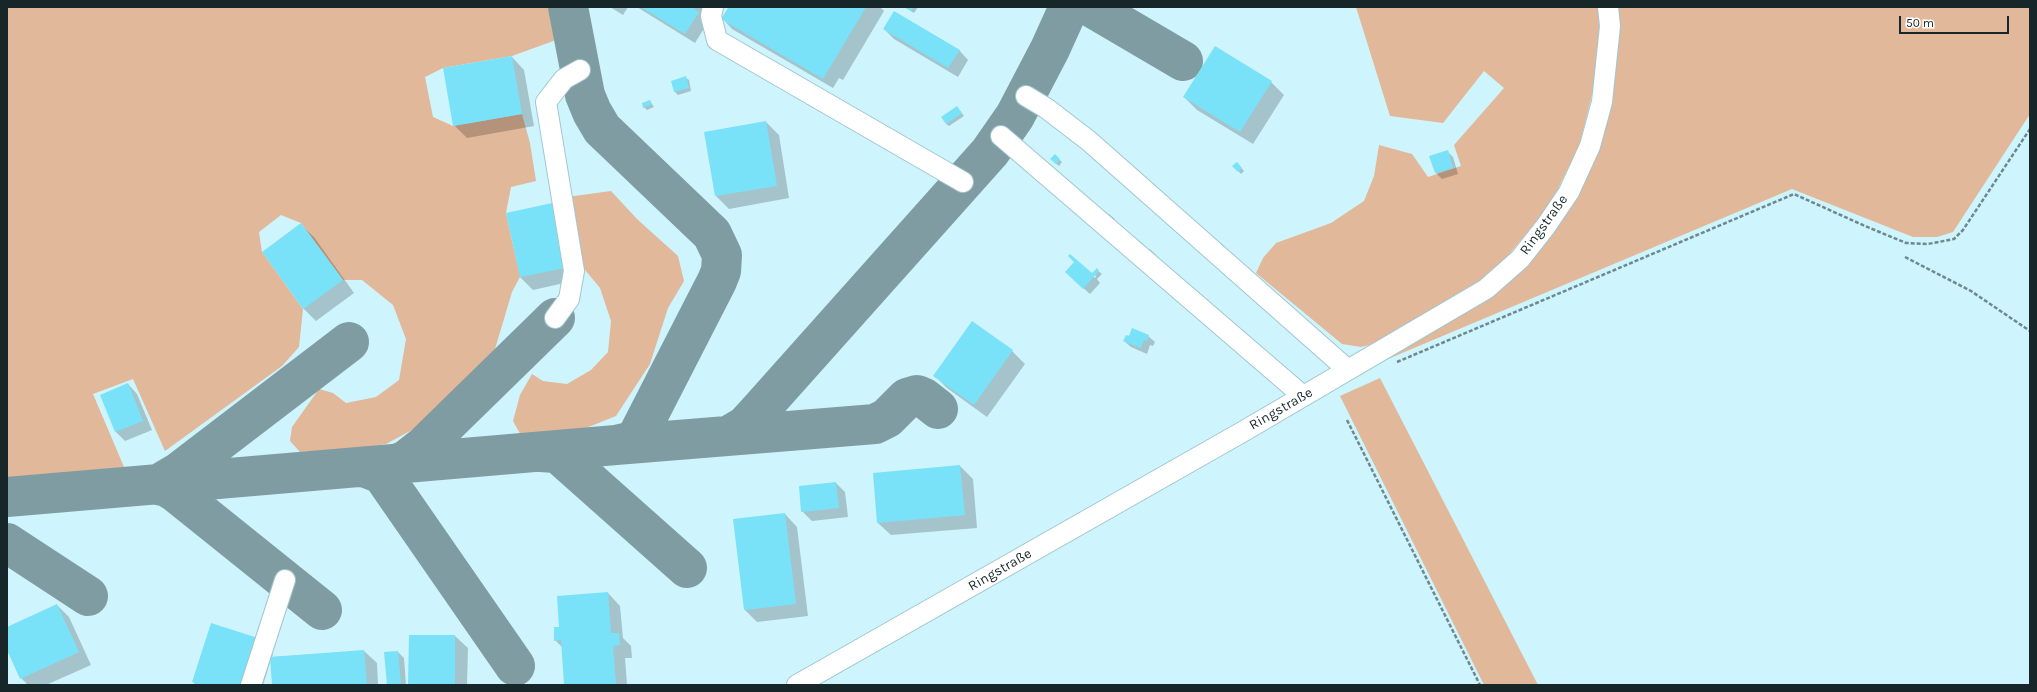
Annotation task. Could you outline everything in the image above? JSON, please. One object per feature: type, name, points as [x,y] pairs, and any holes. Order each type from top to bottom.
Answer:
[{"type":"street","points":[[713,7],[711,16],[718,40],[963,182]]},
{"type":"street","name":"Ringstraße","points":[[798,685],[1303,396],[1486,289],[1520,259],[1546,226],[1569,192],[1590,146],[1602,102],[1610,26],[1608,7]]},
{"type":"street","points":[[555,318],[569,299],[574,270],[546,102],[564,79],[580,70]]},
{"type":"street","points":[[1026,96],[1046,108],[1089,141],[1348,370]]},
{"type":"street","points":[[1001,136],[1303,396]]},
{"type":"street","points":[[251,685],[285,580]]},
{"type":"path","points":[[1394,364],[1794,194],[1906,243],[1928,244],[1954,239],[1963,230],[2030,129]]},
{"type":"path","points":[[1905,257],[1971,291],[2030,331]]},
{"type":"path","points":[[1347,420],[1480,685]]},
{"type":"shaded area","points":[[7,7],[550,7],[556,40],[512,56],[443,68],[425,77],[433,117],[453,126],[522,114],[530,143],[536,181],[511,187],[506,213],[520,277],[512,292],[495,349],[425,423],[386,444],[353,449],[300,452],[290,441],[292,427],[319,389],[333,393],[346,403],[376,397],[399,380],[406,339],[393,305],[362,280],[343,280],[301,223],[281,215],[259,232],[262,252],[303,309],[299,347],[282,366],[165,451],[133,379],[93,394],[124,467],[7,479]]},
{"type":"shaded area","points":[[1356,7],[1598,7],[1600,19],[1594,87],[1579,146],[1550,205],[1506,258],[1465,293],[1382,342],[1361,347],[1342,344],[1256,273],[1263,258],[1276,243],[1331,223],[1364,201],[1374,176],[1379,145],[1412,154],[1428,177],[1461,166],[1454,145],[1504,88],[1484,71],[1443,123],[1390,116]]},
{"type":"shaded area","points":[[1616,7],[2030,7],[2030,114],[1953,232],[1937,237],[1913,237],[1792,189],[1376,364],[1456,316],[1584,179]]},
{"type":"shaded area","points":[[611,191],[637,219],[678,256],[684,281],[668,308],[650,364],[616,416],[571,434],[523,439],[513,421],[520,395],[532,374],[543,381],[567,384],[591,370],[608,352],[611,321],[600,288],[581,265],[567,197]]},
{"type":"shaded area","points":[[1380,378],[1538,685],[1484,685],[1340,396]]},
{"type":"building","points":[[641,7],[695,7],[694,9],[699,12],[685,34]]},
{"type":"building","points":[[726,7],[866,7],[823,79],[721,19],[728,8]]},
{"type":"building","points":[[905,7],[913,7],[911,11]]},
{"type":"building","points":[[894,11],[960,50],[948,68],[883,29]]},
{"type":"building","points":[[1215,46],[1272,81],[1240,132],[1183,97]]},
{"type":"building","points":[[512,56],[522,114],[453,126],[443,68]]},
{"type":"building","points":[[686,76],[689,88],[674,92],[671,81]]},
{"type":"building","points":[[650,100],[652,104],[643,108],[642,103]]},
{"type":"building","points":[[957,106],[962,113],[946,124],[941,117]]},
{"type":"building","points":[[766,121],[777,186],[715,196],[704,132]]},
{"type":"building","points":[[1448,150],[1453,168],[1435,173],[1429,156]]},
{"type":"building","points":[[1055,154],[1060,159],[1056,164],[1050,159]]},
{"type":"building","points":[[1237,162],[1242,168],[1238,172],[1232,166]]},
{"type":"building","points":[[557,202],[570,267],[520,277],[506,213]]},
{"type":"building","points":[[301,223],[343,280],[303,309],[262,252]]},
{"type":"building","points":[[1070,254],[1092,273],[1097,268],[1099,271],[1083,289],[1065,272],[1074,262],[1068,256]]},
{"type":"building","points":[[972,321],[1013,350],[974,405],[933,376]]},
{"type":"building","points":[[1132,328],[1149,335],[1147,341],[1144,340],[1141,348],[1123,341],[1126,335],[1129,336]]},
{"type":"building","points":[[128,383],[143,421],[115,432],[100,395]]},
{"type":"building","points":[[960,465],[965,515],[877,523],[873,473]]},
{"type":"building","points":[[836,482],[839,508],[801,512],[799,486]]},
{"type":"building","points":[[785,513],[796,604],[744,610],[733,519]]},
{"type":"building","points":[[608,592],[611,633],[619,633],[620,645],[613,646],[616,685],[564,685],[561,640],[554,641],[554,627],[559,627],[557,596]]},
{"type":"building","points":[[57,604],[79,652],[20,679],[7,650],[7,627]]},
{"type":"building","points":[[211,623],[261,639],[246,685],[201,685],[192,682]]},
{"type":"building","points":[[409,635],[455,635],[455,685],[408,685]]},
{"type":"building","points":[[364,650],[367,685],[272,685],[270,657]]},
{"type":"building","points":[[398,651],[401,685],[387,685],[384,652]]},
{"type":"taxiway","points":[[7,497],[616,445],[629,442],[637,437],[717,281],[721,271],[722,255],[712,234],[602,129],[592,112],[585,95],[568,7]]},
{"type":"taxiway","points":[[728,436],[745,426],[757,413],[990,152],[1015,116],[1050,49],[1069,7]]},
{"type":"taxiway","points":[[1091,7],[1183,61]]},
{"type":"taxiway","points":[[396,464],[406,460],[424,446],[555,318]]},
{"type":"taxiway","points":[[322,610],[175,492],[167,487],[157,485],[179,472],[349,342]]},
{"type":"taxiway","points":[[616,445],[875,424],[887,418],[907,398],[917,395],[924,398],[938,409]]},
{"type":"taxiway","points":[[541,452],[555,453],[561,456],[687,568]]},
{"type":"taxiway","points":[[364,467],[382,474],[515,666]]},
{"type":"taxiway","points":[[7,543],[88,596]]}]
